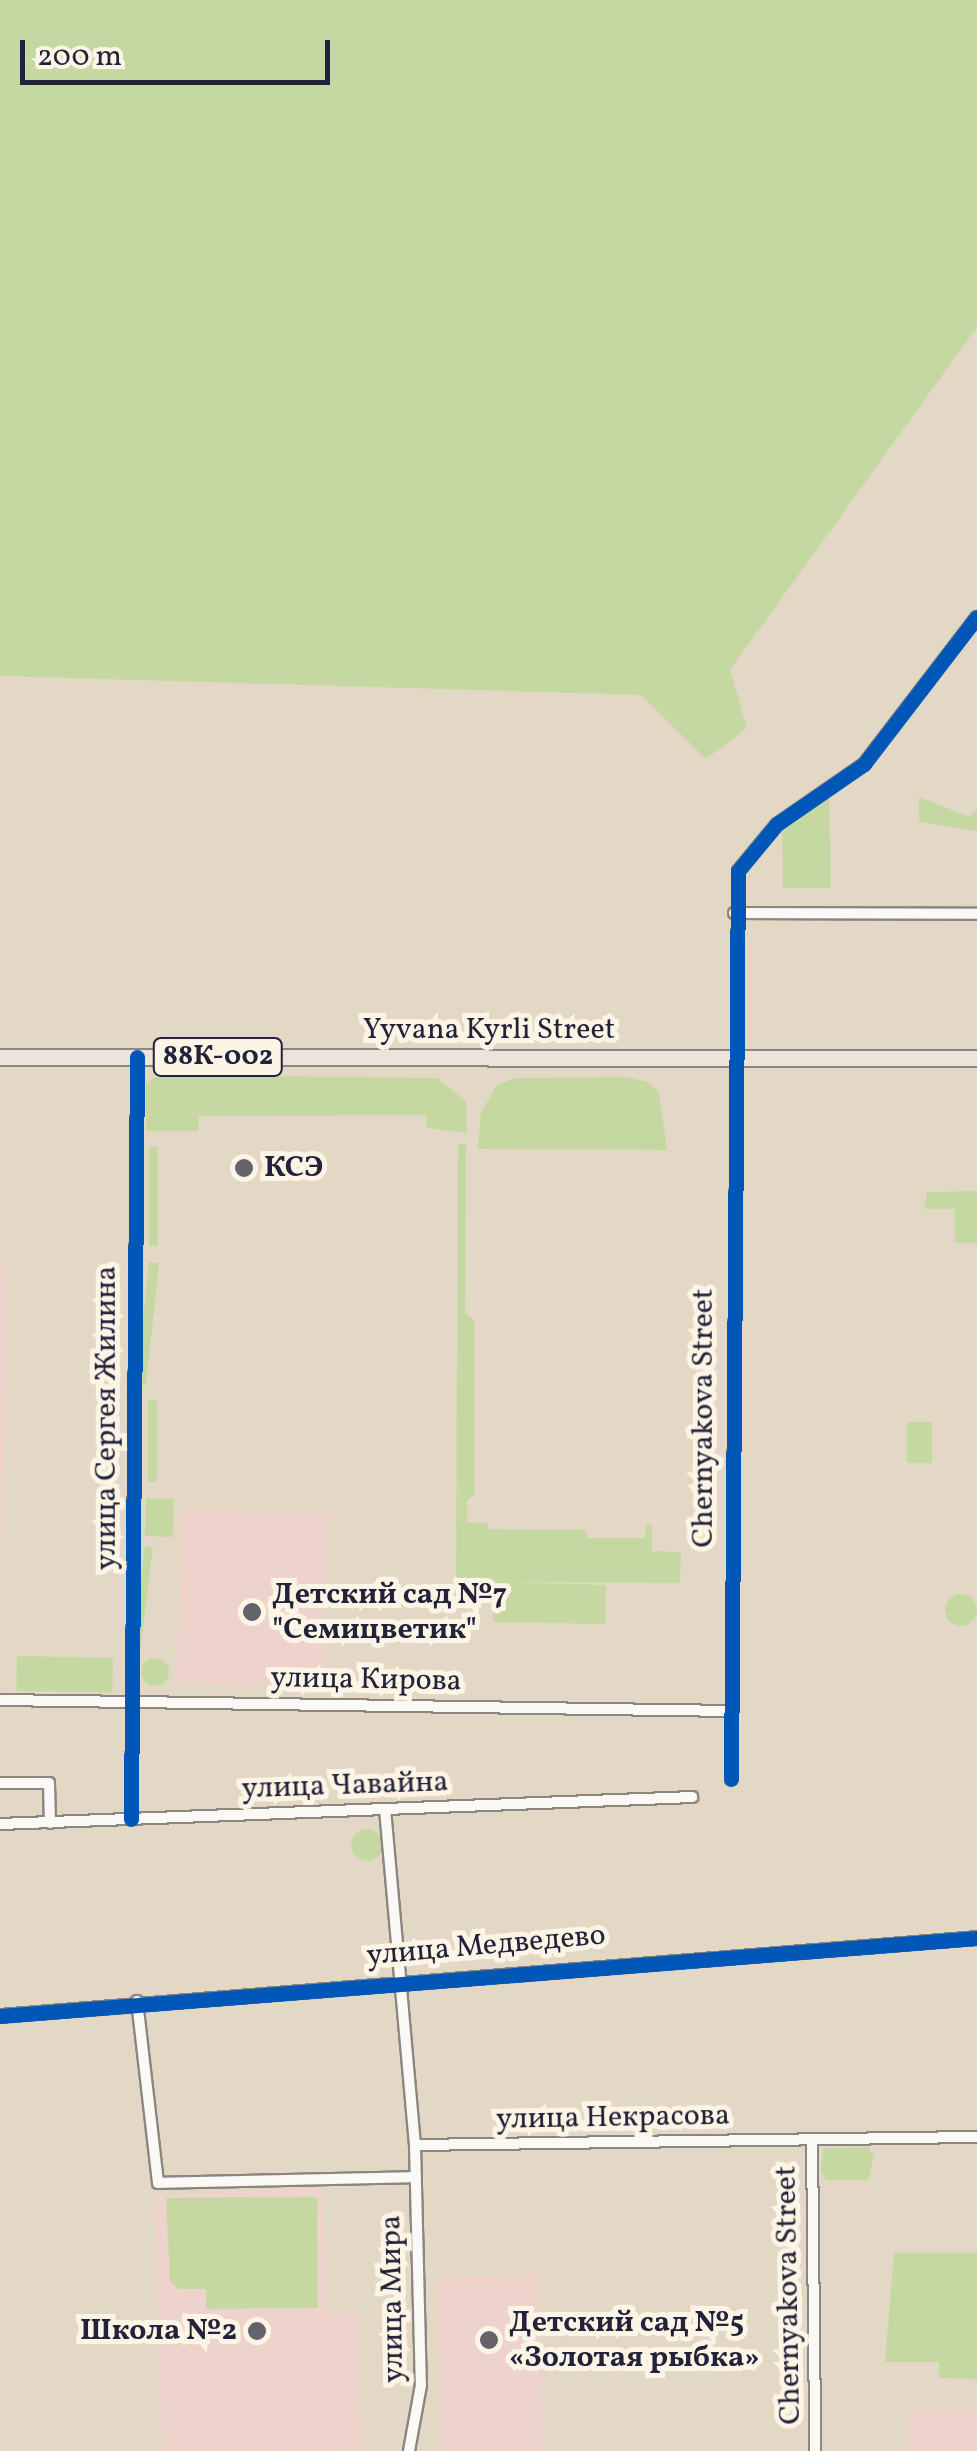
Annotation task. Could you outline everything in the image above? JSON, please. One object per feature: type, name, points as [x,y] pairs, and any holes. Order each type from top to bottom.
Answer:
[{"type":"main road","name":"Yyvana Kyrli Street","points":[[0,1057],[977,1058]]},
{"type":"street","name":"Chernyakova Street","points":[[730,1779],[732,1058],[738,871],[747,854],[830,782],[864,764],[977,617]]},
{"type":"street","points":[[734,913],[977,914]]},
{"type":"street","name":"улица Сергея Жилина","points":[[131,1819],[137,1057]]},
{"type":"street","name":"улица Кирова","points":[[0,1700],[731,1711]]},
{"type":"street","points":[[0,1783],[50,1783],[50,1823]]},
{"type":"street","name":"улица Чавайна","points":[[0,1824],[692,1798]]},
{"type":"street","points":[[384,1809],[396,1982],[415,2145]]},
{"type":"street","name":"улица Медведево","points":[[0,2016],[137,2001],[977,1938]]},
{"type":"street","points":[[137,2001],[158,2182],[416,2177]]},
{"type":"street","name":"улица Некрасова","points":[[415,2145],[977,2137]]},
{"type":"street","name":"Chernyakova Street","points":[[812,2139],[815,2451]]},
{"type":"street","name":"улица Мира","points":[[410,2451],[421,2384],[415,2145]]},
{"type":"shaded area","points":[[0,1268],[6,1268],[2,1535],[0,1535]]},
{"type":"shaded area","name":"Детский сад №7 \"Семицветик\"","points":[[182,1508],[329,1513],[323,1687],[176,1682]]},
{"type":"shaded area","name":"Школа №2","points":[[322,2186],[326,2313],[358,2313],[363,2450],[162,2451],[154,2197]]},
{"type":"shaded area","name":"Детский сад №5 «Золотая рыбка»","points":[[539,2274],[542,2451],[440,2451],[437,2276]]},
{"type":"shaded area","points":[[908,2409],[977,2410],[976,2451],[907,2451]]},
{"type":"green space","points":[[0,0],[977,0],[977,327],[730,670],[747,728],[706,759],[641,695],[0,676]]},
{"type":"green space","points":[[829,793],[831,888],[783,888],[782,826]]},
{"type":"green space","points":[[919,797],[970,817],[977,809],[977,831],[919,822]]},
{"type":"green space","points":[[159,1075],[437,1078],[466,1101],[467,1133],[427,1128],[426,1115],[199,1116],[198,1131],[146,1131],[146,1083]]},
{"type":"green space","points":[[627,1077],[648,1082],[659,1093],[667,1150],[478,1149],[481,1112],[497,1085],[515,1078]]},
{"type":"green space","points":[[458,1144],[466,1144],[465,1313],[474,1320],[474,1496],[467,1500],[467,1522],[488,1523],[488,1529],[586,1530],[587,1538],[645,1538],[646,1525],[652,1525],[652,1551],[681,1552],[680,1583],[499,1582],[606,1585],[605,1624],[493,1622],[494,1582],[456,1581]]},
{"type":"green space","points":[[149,1147],[158,1147],[158,1246],[149,1246]]},
{"type":"green space","points":[[977,1191],[977,1243],[955,1243],[955,1209],[924,1209],[927,1192]]},
{"type":"green space","points":[[149,1262],[159,1263],[146,1385],[136,1384]]},
{"type":"green space","points":[[148,1400],[157,1400],[157,1482],[148,1482]]},
{"type":"green space","points":[[907,1422],[932,1422],[932,1463],[907,1463]]},
{"type":"green space","points":[[146,1498],[174,1499],[173,1537],[145,1536]]},
{"type":"green space","points":[[145,1546],[153,1547],[140,1655],[132,1654]]},
{"type":"green space","points":[[961,1594],[972,1599],[977,1610],[972,1621],[961,1626],[950,1621],[945,1610],[950,1599]]},
{"type":"green space","points":[[17,1656],[113,1658],[112,1693],[16,1691]]},
{"type":"green space","points":[[155,1658],[165,1662],[169,1672],[165,1682],[155,1686],[145,1682],[141,1672],[145,1662]]},
{"type":"green space","points":[[367,1829],[378,1834],[383,1845],[378,1856],[367,1861],[356,1856],[351,1845],[356,1834]]},
{"type":"green space","points":[[868,2147],[874,2156],[868,2180],[826,2180],[820,2169],[824,2148]]},
{"type":"green space","points":[[317,2197],[318,2308],[206,2309],[206,2289],[178,2289],[170,2281],[166,2198]]},
{"type":"green space","points":[[894,2253],[977,2253],[977,2379],[939,2378],[939,2362],[885,2362]]},
{"type":"cycle path","points":[[731,1779],[738,871],[777,824],[864,764],[977,617]]},
{"type":"cycle path","points":[[131,1819],[137,1057]]},
{"type":"cycle path","points":[[0,2016],[977,1938]]},
{"type":"place","name":"КСЭ","points":[[244,1168]]},
{"type":"place","name":"Детский сад №7 \"Семицветик\"","points":[[252,1612]]},
{"type":"place","name":"Школа №2","points":[[257,2331]]},
{"type":"place","name":"Детский сад №5 «Золотая рыбка»","points":[[489,2340]]}]
